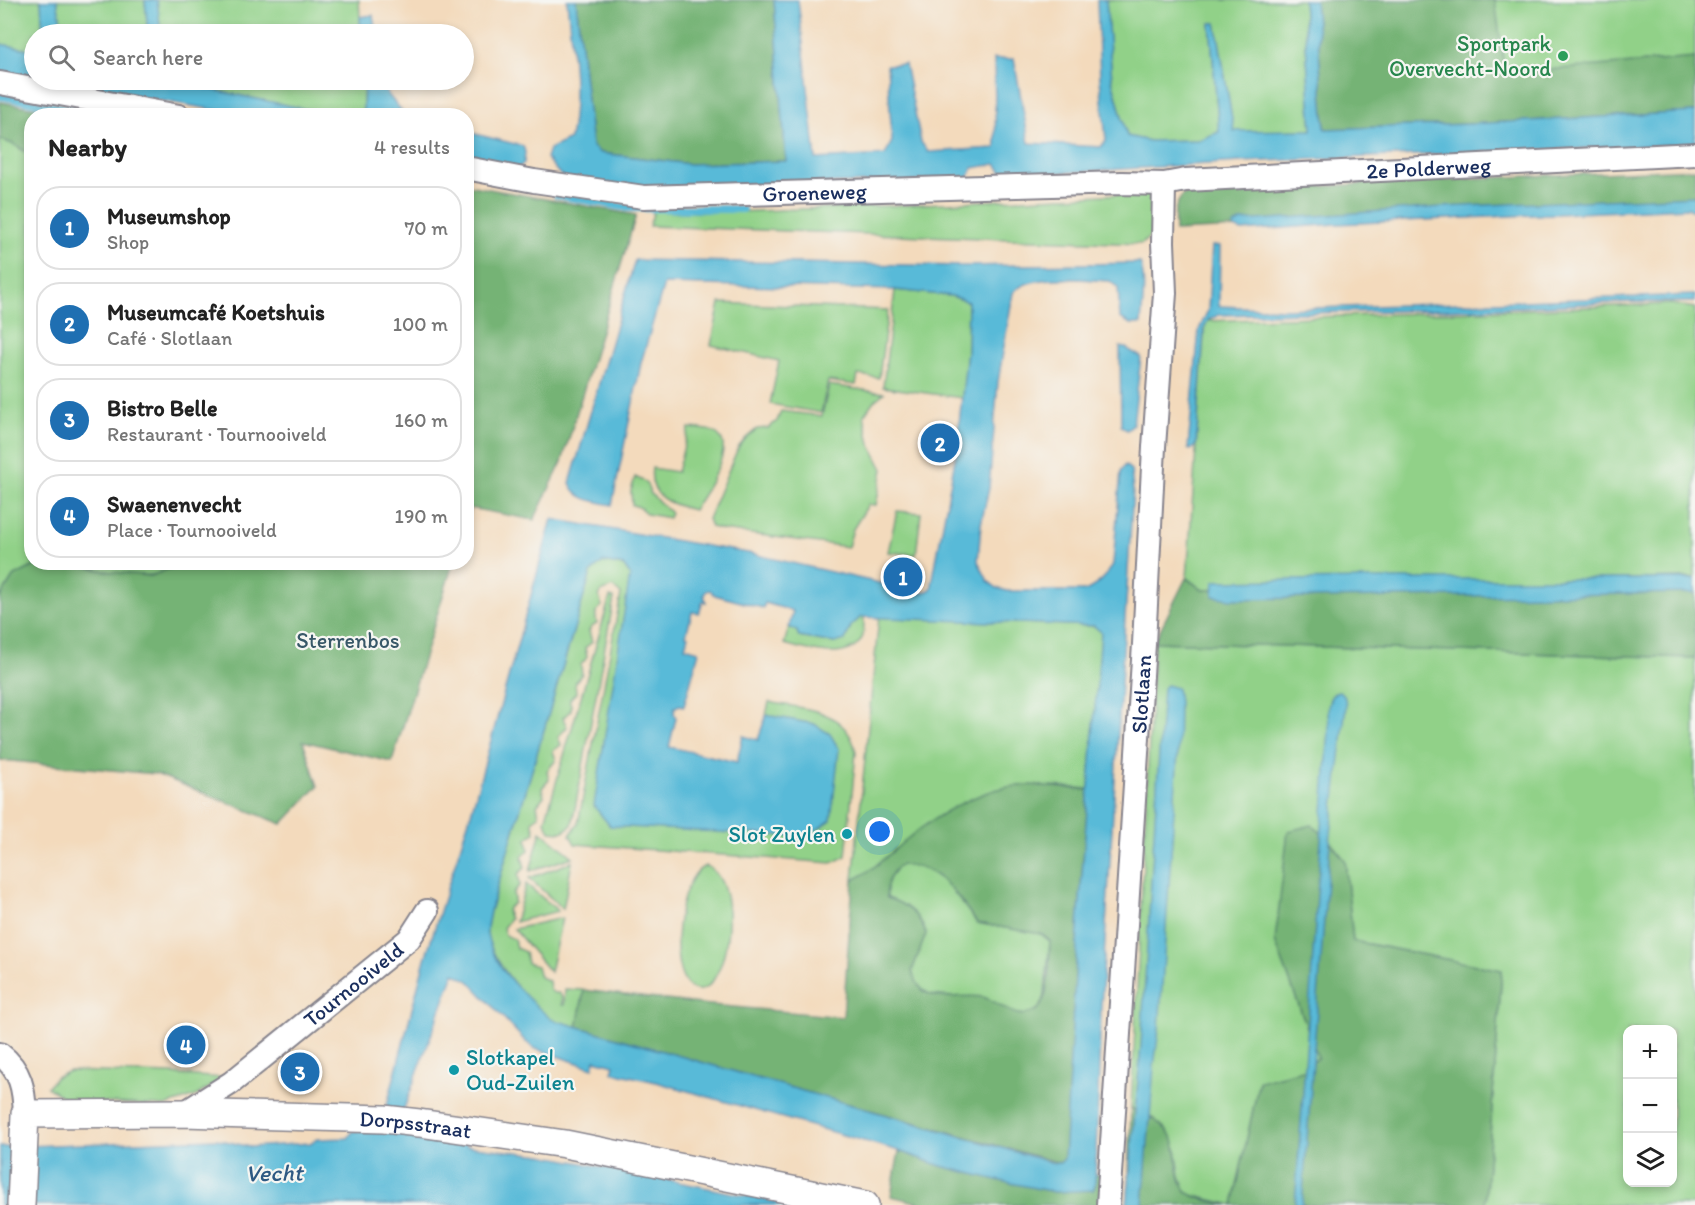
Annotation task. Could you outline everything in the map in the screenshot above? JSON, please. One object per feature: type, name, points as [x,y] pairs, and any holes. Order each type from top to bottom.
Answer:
[{"type":"street","points":[[0,83],[24,87]]},
{"type":"street","points":[[38,90],[136,108]]},
{"type":"street","name":"2e Polderweg","points":[[1164,184],[1186,180],[1695,154]]},
{"type":"street","name":"Groeneweg","points":[[474,169],[644,197],[1122,183],[1164,184]]},
{"type":"street","name":"Slotlaan","points":[[1108,1205],[1165,293],[1164,184]]},
{"type":"street","name":"Tournooiveld","points":[[184,1113],[231,1083],[409,939],[427,911]]},
{"type":"street","points":[[0,1054],[9,1061],[22,1082],[25,1114],[21,1205]]},
{"type":"street","name":"Dorpsstraat","points":[[25,1114],[184,1113],[395,1121],[464,1128],[565,1144],[865,1205]]},
{"type":"green space","points":[[0,0],[41,0],[42,24],[24,24],[24,49],[0,44]]},
{"type":"green space","points":[[57,0],[145,0],[147,24],[61,24]]},
{"type":"green space","points":[[157,0],[359,0],[360,24],[160,24]]},
{"type":"green space","points":[[576,0],[774,0],[786,161],[690,164],[600,153],[592,146]]},
{"type":"green space","points":[[1106,0],[1303,0],[1312,130],[1234,132],[1216,23],[1210,23],[1219,132],[1199,140],[1149,141],[1127,136],[1112,80]]},
{"type":"green space","points":[[1315,0],[1495,0],[1504,66],[1509,73],[1695,58],[1695,112],[1325,129]]},
{"type":"green space","name":"Sportpark Overvecht-Noord","points":[[1426,0],[1695,0],[1695,112],[1438,125]]},
{"type":"green space","points":[[214,90],[364,90],[363,108],[300,108]]},
{"type":"green space","points":[[0,102],[34,108],[24,108],[24,151],[0,139]]},
{"type":"green space","points":[[0,139],[24,151],[24,570],[26,570],[13,577],[0,598]]},
{"type":"green space","points":[[1695,169],[1695,207],[1175,231],[1175,211],[1184,194]]},
{"type":"green space","points":[[474,186],[636,215],[562,462],[534,520],[474,509]]},
{"type":"green space","points":[[1153,193],[1151,235],[1142,244],[649,226],[654,211],[746,211],[889,206]]},
{"type":"green space","points":[[895,290],[952,296],[968,302],[967,352],[962,398],[883,387]]},
{"type":"green space","points":[[720,303],[888,310],[879,378],[858,375],[856,385],[828,381],[821,413],[770,404],[779,361],[711,345]]},
{"type":"green space","points":[[1671,304],[1695,308],[1695,578],[1340,584],[1203,590],[1187,578],[1205,321]]},
{"type":"green space","points":[[829,385],[884,393],[873,402],[864,415],[870,444],[883,469],[876,505],[868,505],[853,529],[848,547],[711,527],[708,519],[738,448],[746,438],[757,429],[768,428],[777,421],[781,411],[822,416]]},
{"type":"green space","points":[[689,428],[714,432],[723,444],[723,453],[715,474],[693,510],[662,498],[653,486],[652,478],[652,468],[677,472]]},
{"type":"green space","points":[[635,477],[646,482],[651,494],[671,513],[669,518],[647,514],[639,507],[632,505],[631,491]]},
{"type":"green space","points":[[897,511],[921,513],[916,555],[888,552]]},
{"type":"green space","points":[[603,562],[624,566],[630,575],[610,826],[814,724],[766,715],[769,702],[810,710],[834,719],[844,727],[856,752],[846,856],[832,863],[575,844],[570,835],[578,824],[621,594],[613,587],[602,591],[599,596],[602,606],[596,614],[597,623],[589,631],[592,642],[585,648],[587,657],[581,665],[582,674],[575,682],[576,693],[570,700],[571,710],[563,718],[567,727],[558,737],[561,745],[553,751],[556,760],[547,771],[549,780],[542,788],[544,796],[537,805],[539,816],[532,821],[535,832],[527,839],[529,850],[522,857],[525,868],[518,874],[520,885],[514,893],[514,903],[508,908],[510,919],[503,928],[505,935],[514,939],[516,948],[525,952],[527,963],[537,966],[540,977],[549,981],[550,990],[559,993],[562,997],[562,1005],[564,1005],[565,989],[584,990],[577,1028],[551,1019],[522,993],[496,956],[490,944],[487,928],[490,911],[591,572]]},
{"type":"green space","name":"Sterrenbos","points":[[26,570],[101,570],[151,576],[166,570],[451,570],[392,762],[303,741],[318,786],[282,824],[156,774],[0,760],[0,598],[13,577]]},
{"type":"green space","points":[[103,570],[168,570],[141,575]]},
{"type":"green space","points":[[1186,578],[1203,590],[1340,584],[1695,578],[1695,658],[1154,642]]},
{"type":"green space","points":[[610,597],[614,598],[572,825],[562,832],[550,831],[545,821]]},
{"type":"green space","points":[[864,617],[863,636],[857,645],[849,650],[827,653],[784,644],[789,627],[797,631],[799,637],[835,643],[845,640],[851,626]]},
{"type":"green space","points":[[879,617],[1094,626],[1102,636],[1089,789],[1052,786],[943,815],[911,836],[867,873],[853,880]]},
{"type":"green space","points":[[1154,642],[1695,658],[1695,1205],[1485,1205],[1502,970],[1353,941],[1345,860],[1327,838],[1312,825],[1275,941],[1318,1057],[1307,1069],[1259,1081],[1233,1205],[1191,1195],[1185,1189],[1180,1176],[1176,1148],[1153,1118],[1131,1108]]},
{"type":"green space","points":[[1031,785],[1089,790],[1079,912],[1066,1152],[1065,1159],[1060,1163],[577,1028],[584,990],[700,1004],[843,1017],[853,880],[875,866],[919,830],[955,807],[994,790]],"holes":[[[901,865],[926,870],[946,883],[977,923],[1041,934],[1050,941],[1047,987],[1042,1004],[1038,1009],[1023,1015],[1016,1014],[983,997],[938,996],[928,994],[921,989],[912,971],[926,934],[916,915],[900,903],[887,898],[889,879],[894,871]]]},
{"type":"green space","points":[[1312,825],[1327,838],[1345,860],[1353,941],[1502,970],[1485,1205],[1233,1205],[1259,1081],[1307,1069],[1318,1057],[1275,941],[1288,831]]},
{"type":"green space","points":[[541,831],[573,857],[530,871]]},
{"type":"green space","points":[[572,862],[563,909],[529,878]]},
{"type":"green space","points":[[901,865],[926,870],[946,883],[977,923],[1041,934],[1050,941],[1044,1002],[1037,1010],[1024,1015],[1013,1014],[1004,1009],[953,997],[931,995],[922,989],[916,982],[912,971],[926,933],[920,920],[911,911],[887,898],[889,879]]},
{"type":"green space","points":[[706,866],[718,876],[725,893],[728,914],[727,936],[723,958],[716,975],[707,987],[696,990],[686,983],[680,969],[677,951],[678,929],[687,888],[696,874]]},
{"type":"green space","points":[[526,884],[558,911],[515,922]]},
{"type":"green space","points":[[562,918],[550,972],[514,929]]},
{"type":"green space","points":[[69,1071],[224,1078],[196,1096],[165,1106],[74,1101],[47,1087],[56,1077]]},
{"type":"green space","points":[[1131,1108],[1154,1120],[1172,1138],[1182,1185],[1186,1191],[1200,1198],[1229,1205],[1128,1205]]},
{"type":"green space","points":[[899,1151],[941,1166],[1055,1192],[1095,1185],[1094,1173],[1104,1177],[1101,1205],[927,1205],[891,1196]]},
{"type":"water","points":[[41,0],[57,0],[61,24],[42,24]]},
{"type":"water","points":[[145,0],[157,0],[160,24],[147,24]]},
{"type":"water","points":[[567,0],[576,0],[592,146],[600,153],[690,164],[786,161],[774,0],[798,0],[816,159],[885,155],[892,141],[887,65],[905,64],[921,142],[928,152],[996,148],[994,59],[1014,59],[1029,143],[1101,147],[1106,140],[1100,79],[1097,0],[1106,0],[1112,80],[1127,136],[1149,141],[1199,140],[1219,132],[1210,23],[1216,23],[1234,131],[1312,130],[1303,0],[1315,0],[1325,129],[1695,112],[1695,144],[1241,162],[1005,176],[996,164],[973,168],[967,180],[621,188],[563,178],[546,158],[549,149],[570,139],[573,122],[573,70]]},
{"type":"water","points":[[373,15],[374,24],[360,24],[360,17]]},
{"type":"water","points":[[0,44],[24,48],[24,76],[0,72]]},
{"type":"water","points":[[99,90],[214,90],[300,108],[204,108]]},
{"type":"water","points":[[364,90],[385,90],[399,108],[363,108]]},
{"type":"water","points":[[474,134],[523,146],[524,163],[517,169],[474,160]]},
{"type":"water","points":[[1695,196],[1695,212],[1688,208],[1337,224],[1242,231],[1234,228],[1234,225],[1242,221],[1442,207]]},
{"type":"water","points":[[1212,246],[1220,246],[1219,306],[1285,309],[1695,295],[1695,302],[1219,315],[1208,320],[1204,329],[1196,445],[1191,450],[1188,448],[1199,330],[1208,310]]},
{"type":"water","name":"Vecht","points":[[635,260],[966,266],[1140,263],[1144,285],[1141,324],[1131,324],[1120,318],[1118,288],[1110,281],[1044,280],[1021,286],[1013,293],[998,382],[989,488],[981,524],[978,561],[988,581],[997,588],[1007,591],[1085,591],[1105,577],[1113,564],[1121,471],[1125,465],[1131,470],[1133,490],[1101,1007],[1093,1190],[1055,1192],[941,1166],[899,1151],[656,1082],[612,1072],[614,1065],[595,1060],[593,1068],[536,1049],[526,1042],[469,981],[454,973],[395,1133],[461,1139],[467,1146],[542,1155],[793,1205],[0,1205],[0,1147],[217,1139],[250,1147],[310,1143],[317,1139],[348,1138],[353,1131],[380,1132],[425,959],[471,813],[552,519],[748,553],[923,593],[931,589],[955,459],[967,352],[968,302],[952,296],[895,290],[664,284],[641,363],[612,505],[582,497],[570,483]],"holes":[[[603,562],[624,566],[630,575],[594,806],[610,826],[806,837],[831,820],[839,749],[830,734],[814,724],[766,715],[758,740],[743,736],[737,762],[669,747],[676,718],[675,707],[684,706],[699,651],[685,647],[688,636],[686,635],[692,612],[699,613],[703,601],[706,602],[704,595],[706,591],[710,590],[715,595],[763,608],[765,603],[793,611],[789,627],[797,631],[799,637],[835,643],[845,640],[851,626],[861,617],[1094,626],[1101,632],[1079,912],[1064,1159],[1060,1163],[551,1019],[512,981],[490,947],[487,934],[490,911],[591,572]]]},
{"type":"water","points":[[1120,347],[1141,357],[1133,424],[1127,430],[1121,426]]},
{"type":"water","points":[[1695,579],[1695,593],[1232,599],[1213,596],[1214,581]]},
{"type":"water","points":[[1166,685],[1177,688],[1179,703],[1178,752],[1159,1029],[1143,1205],[1127,1205],[1141,1045],[1163,688]]},
{"type":"water","points":[[1338,691],[1343,694],[1346,705],[1330,842],[1302,1205],[1295,1205],[1329,729],[1328,707],[1331,698]]},
{"type":"waterway","points":[[0,96],[65,108]]},
{"type":"waterway","points":[[557,195],[629,208],[742,209]]},
{"type":"place","name":"Sportpark Overvecht-Noord","points":[[1563,56]]},
{"type":"place","name":"Museumcafé Koetshuis","points":[[940,443]]},
{"type":"place","name":"Museumshop","points":[[903,577]]},
{"type":"place","name":"Slot Zuylen","points":[[847,834]]},
{"type":"place","name":"Swaenenvecht","points":[[186,1045]]},
{"type":"place","name":"Slotkapel Oud-Zuilen","points":[[454,1070]]},
{"type":"place","name":"Bistro Belle","points":[[300,1072]]}]
